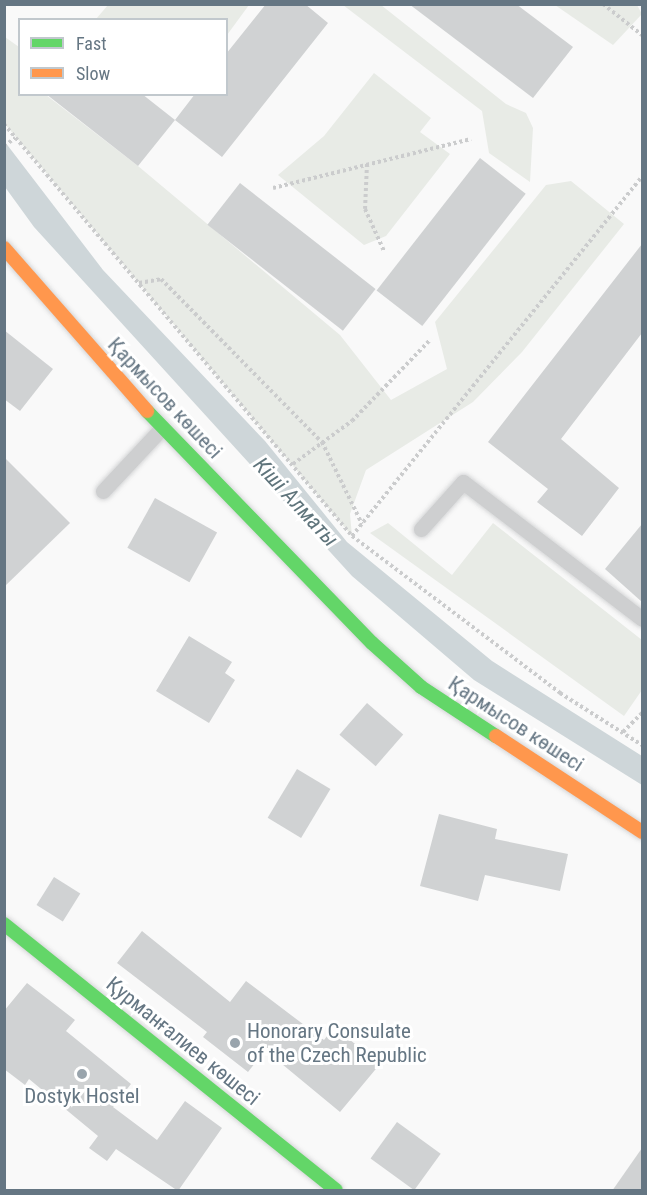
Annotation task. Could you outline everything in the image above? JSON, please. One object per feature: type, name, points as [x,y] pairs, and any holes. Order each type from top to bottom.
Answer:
[{"type":"street","name":"Қармысов көшесі","points":[[4,248],[162,428],[323,598],[421,687],[642,832]]},
{"type":"street","name":"Қурманғалиев көшесі","points":[[4,924],[336,1191]]},
{"type":"lane","points":[[103,491],[162,428]]},
{"type":"lane","points":[[421,529],[463,482],[642,620]]},
{"type":"path","points":[[603,4],[642,35]]},
{"type":"path","points":[[4,124],[352,536],[560,693],[642,745]]},
{"type":"path","points":[[4,146],[15,138]]},
{"type":"path","points":[[273,188],[471,139]]},
{"type":"path","points":[[367,164],[366,209],[384,251]]},
{"type":"path","points":[[352,536],[642,177]]},
{"type":"path","points":[[139,283],[160,279],[322,442],[362,524]]},
{"type":"path","points":[[293,464],[352,421],[431,339]]},
{"type":"path","points":[[623,732],[642,713]]},
{"type":"shaded area","points":[[108,4],[249,5],[228,34],[228,18],[97,18]]},
{"type":"shaded area","points":[[343,5],[381,5],[506,104],[526,113],[533,128],[530,182],[489,153],[482,111]]},
{"type":"shaded area","points":[[555,5],[637,5],[642,14],[613,45]]},
{"type":"shaded area","points":[[5,37],[18,46],[18,96],[47,96],[138,166],[340,335],[391,400],[447,369],[435,322],[546,185],[571,181],[624,224],[522,352],[473,402],[366,470],[350,514],[352,536],[5,124]]},
{"type":"shaded area","points":[[374,73],[431,118],[420,132],[450,154],[386,236],[364,245],[278,175],[324,136]]},
{"type":"shaded area","points":[[388,523],[452,575],[493,523],[642,640],[642,690],[624,716],[370,533]]},
{"type":"water","name":"Кіші Алматы","points":[[5,142],[103,270],[265,441],[347,542],[492,661],[642,756],[642,785],[474,680],[352,576],[34,227],[5,187]]},
{"type":"building","points":[[266,4],[305,4],[328,23],[222,157],[175,120],[193,96],[228,96],[228,52]]},
{"type":"building","points":[[409,4],[516,4],[573,47],[533,98]]},
{"type":"building","points":[[49,96],[145,96],[175,120],[138,166]]},
{"type":"building","points":[[480,158],[526,194],[422,326],[377,290]]},
{"type":"building","points":[[240,183],[376,289],[343,331],[207,225]]},
{"type":"building","points":[[642,244],[642,333],[561,439],[619,488],[582,536],[537,502],[548,489],[488,442]]},
{"type":"building","points":[[4,330],[53,369],[20,411],[4,399]]},
{"type":"building","points":[[4,457],[70,523],[4,587]]},
{"type":"building","points":[[155,498],[217,532],[189,582],[127,548]]},
{"type":"building","points":[[642,524],[642,602],[605,569]]},
{"type":"building","points":[[189,636],[232,662],[225,673],[235,680],[209,723],[156,691]]},
{"type":"building","points":[[367,703],[403,734],[376,766],[339,735]]},
{"type":"building","points":[[297,769],[330,789],[301,838],[268,818]]},
{"type":"building","points":[[439,814],[497,829],[495,839],[568,854],[560,891],[485,875],[478,901],[420,886]]},
{"type":"building","points":[[54,877],[80,893],[63,921],[37,905]]},
{"type":"building","points":[[142,931],[230,1002],[246,981],[324,1040],[334,1027],[380,1064],[340,1112],[265,1050],[248,1072],[203,1037],[207,1032],[117,963]]},
{"type":"building","points":[[27,983],[75,1020],[66,1031],[131,1084],[113,1107],[157,1140],[185,1101],[222,1128],[178,1191],[116,1149],[107,1161],[89,1148],[98,1136],[29,1079],[25,1085],[4,1069],[4,1011]]},
{"type":"building","points":[[397,1122],[441,1154],[414,1190],[371,1158]]},
{"type":"building","points":[[642,1148],[642,1191],[612,1191]]},
{"type":"traffic: fast","points":[[147,411],[372,643],[421,687],[496,736]]},
{"type":"traffic: fast","points":[[4,924],[336,1190]]},
{"type":"traffic: slow","points":[[4,248],[147,411]]},
{"type":"traffic: slow","points":[[496,736],[642,832]]},
{"type":"place","name":"Honorary Consulate of the Czech Republic","points":[[235,1043]]},
{"type":"place","name":"Dostyk Hostel","points":[[82,1074]]}]
